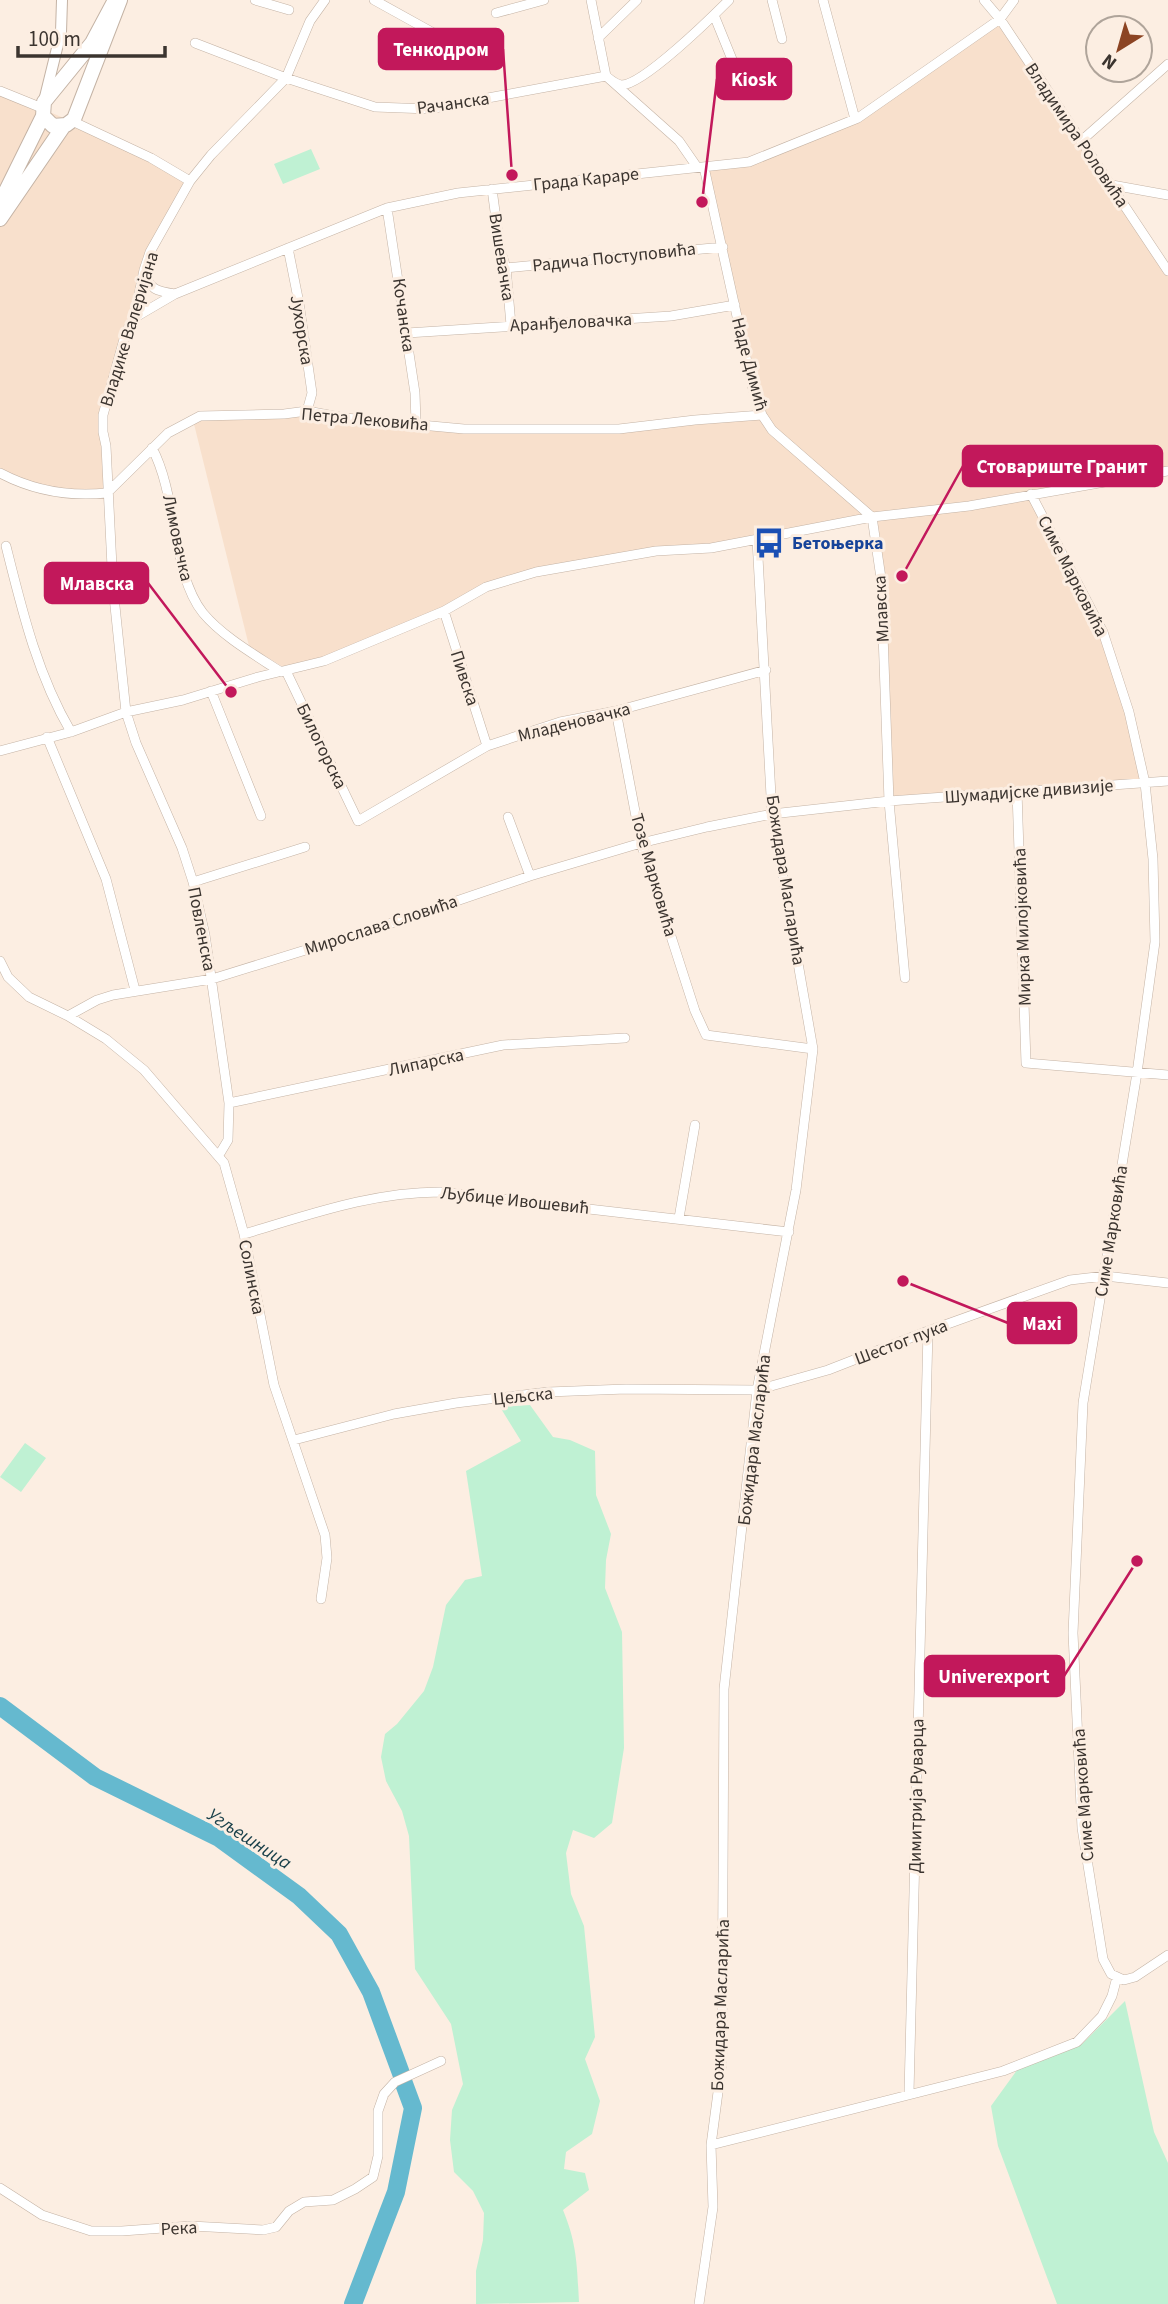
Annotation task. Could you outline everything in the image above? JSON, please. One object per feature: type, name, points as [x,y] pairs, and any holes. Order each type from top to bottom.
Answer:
[{"type":"main road","points":[[0,203],[45,105],[93,43],[117,0]]},
{"type":"main road","points":[[0,219],[70,120],[117,0]]},
{"type":"main road","points":[[45,105],[59,93],[69,96],[75,105],[70,120]]},
{"type":"main road","points":[[45,105],[49,124],[70,120]]},
{"type":"street","points":[[0,91],[45,105],[61,32],[62,0]]},
{"type":"street","points":[[255,0],[289,10]]},
{"type":"street","name":"Владике Валеријана","points":[[126,712],[115,612],[103,415],[126,332],[134,318],[150,252],[190,181],[211,155],[286,78],[310,22],[325,0]]},
{"type":"street","points":[[374,0],[439,36]]},
{"type":"street","points":[[496,13],[544,0]]},
{"type":"street","points":[[590,0],[606,76]]},
{"type":"street","points":[[598,38],[637,0]]},
{"type":"street","name":"Рачанска","points":[[195,43],[286,78],[375,107],[429,109],[606,76],[615,83],[627,83],[670,55],[730,0]]},
{"type":"street","points":[[772,0],[782,40]]},
{"type":"street","points":[[823,0],[855,120]]},
{"type":"street","name":"Владимира Роловића","points":[[984,0],[1000,19],[1168,271]]},
{"type":"street","name":"Града Караре","points":[[134,318],[175,294],[387,208],[458,193],[749,162],[855,120],[1000,19],[1014,0]]},
{"type":"street","points":[[714,15],[740,79]]},
{"type":"street","points":[[1081,141],[1168,64]]},
{"type":"street","name":"Наде Димић","points":[[606,76],[679,141],[700,167],[723,247],[753,389],[762,415],[772,430],[872,517]]},
{"type":"street","points":[[70,120],[151,158],[190,181]]},
{"type":"street","points":[[1112,186],[1168,195]]},
{"type":"street","name":"Вишевачка","points":[[492,189],[500,249],[506,268],[511,326]]},
{"type":"street","name":"Кочанска","points":[[387,208],[407,333],[416,423]]},
{"type":"street","name":"Радича Поступовића","points":[[506,268],[723,247]]},
{"type":"street","name":"Јухорска","points":[[288,248],[312,393],[307,411]]},
{"type":"street","points":[[144,270],[148,284],[155,291],[175,294]]},
{"type":"street","name":"Аранђеловачка","points":[[407,333],[671,316],[735,305]]},
{"type":"street","name":"Петра Лековића","points":[[107,493],[168,433],[200,416],[307,411],[345,418],[464,429],[619,429],[762,415]]},
{"type":"street","name":"Лимовачка","points":[[152,448],[160,462],[169,495],[189,590],[204,613],[243,648],[283,671]]},
{"type":"street","points":[[0,751],[71,732],[126,712],[324,661],[444,611],[486,587],[536,572],[656,551],[711,548],[872,517],[924,513],[1168,471]]},
{"type":"street","points":[[0,473],[49,492],[77,495],[107,493]]},
{"type":"street","name":"Симе Марковића","points":[[1031,494],[1103,632],[1129,712],[1145,783],[1153,859],[1155,942],[1137,1073],[1083,1403],[1073,1633],[1082,1828],[1102,1959],[1111,1974],[1121,1978]]},
{"type":"street","name":"Млавска","points":[[872,517],[881,578],[889,801],[905,978]]},
{"type":"street","name":"Божидара Масларића","points":[[699,2304],[713,2207],[711,2145],[722,2062],[724,1689],[757,1390],[789,1232],[814,1049],[772,814],[758,539]]},
{"type":"street","points":[[6,546],[30,638],[53,701],[71,732]]},
{"type":"street","name":"Пивска","points":[[444,611],[487,746]]},
{"type":"street","name":"Младеновачка","points":[[358,821],[487,746],[560,722],[616,711],[766,670]]},
{"type":"street","name":"Билогорска","points":[[283,671],[358,821]]},
{"type":"street","points":[[211,691],[261,816]]},
{"type":"street","name":"Тозе Марковића","points":[[616,711],[642,843],[695,1011],[706,1035],[814,1049]]},
{"type":"street","name":"Повленска","points":[[126,712],[193,882],[212,979],[229,1103],[228,1140],[219,1155]]},
{"type":"street","points":[[47,737],[106,879],[135,990],[97,1000],[68,1016]]},
{"type":"street","name":"Шумадијске дивизије","points":[[889,801],[1168,781]]},
{"type":"street","name":"Мирка Милојковића","points":[[1017,791],[1026,1063],[1137,1073]]},
{"type":"street","name":"Мирослава Словића","points":[[135,990],[212,979],[386,925],[530,876],[642,843],[772,814],[889,801]]},
{"type":"street","points":[[508,817],[530,876]]},
{"type":"street","points":[[193,882],[305,847]]},
{"type":"street","name":"Солинска","points":[[0,961],[8,977],[29,997],[106,1039],[144,1070],[219,1155],[228,1171],[244,1234],[274,1385],[325,1535],[327,1559],[321,1599]]},
{"type":"street","name":"Липарска","points":[[229,1103],[503,1045],[625,1038]]},
{"type":"street","points":[[1137,1073],[1168,1075]]},
{"type":"street","points":[[678,1218],[695,1125]]},
{"type":"street","name":"Љубице Ивошевић","points":[[244,1234],[354,1201],[416,1192],[440,1192],[789,1232]]},
{"type":"street","name":"Шестог пука","points":[[757,1390],[828,1370],[1070,1280],[1105,1276],[1168,1283]]},
{"type":"street","name":"Димитрија Руварца","points":[[909,2093],[928,1331]]},
{"type":"street","name":"Цељска","points":[[294,1440],[394,1414],[456,1403],[548,1392],[626,1389],[757,1390]]},
{"type":"street","points":[[711,2145],[1003,2071],[1077,2042],[1102,2016],[1121,1978],[1135,1977],[1168,1955]]},
{"type":"street","name":"Река","points":[[0,2188],[42,2215],[91,2231],[191,2226],[263,2230],[276,2227],[289,2211],[304,2202],[333,2200],[373,2177],[378,2156],[378,2111],[384,2094],[394,2082],[441,2061]]},
{"type":"shaded area","points":[[1000,19],[1168,271],[1168,471],[1032,494],[1103,632],[1145,783],[889,801],[881,578],[872,518],[758,539],[656,551],[486,587],[444,611],[288,670],[249,646],[193,420],[307,411],[464,429],[619,429],[761,415],[704,167],[749,162],[858,118]]},
{"type":"shaded area","points":[[0,91],[118,141],[190,181],[150,252],[103,415],[107,493],[77,495],[0,473]]},
{"type":"green space","points":[[311,149],[320,169],[283,184],[274,164]]},
{"type":"green space","points":[[530,1405],[553,1437],[570,1440],[595,1451],[596,1495],[611,1534],[605,1588],[622,1632],[624,1748],[612,1823],[594,1838],[573,1830],[566,1853],[571,1894],[584,1926],[595,2037],[585,2059],[600,2101],[592,2134],[566,2152],[564,2169],[585,2173],[589,2190],[563,2210],[574,2244],[579,2302],[476,2304],[476,2271],[483,2240],[484,2213],[473,2191],[454,2172],[450,2140],[452,2110],[463,2084],[451,2024],[415,1969],[409,1836],[402,1811],[386,1781],[381,1757],[385,1734],[397,1724],[424,1691],[433,1667],[446,1605],[465,1580],[482,1576],[466,1471],[521,1441],[500,1407]]},
{"type":"green space","points":[[25,1443],[46,1458],[21,1492],[0,1477]]},
{"type":"green space","points":[[1125,2001],[1154,2132],[1168,2163],[1168,2304],[1057,2304],[998,2146],[991,2106],[1020,2066],[1082,2044]]},
{"type":"waterway","name":"Угљешница","points":[[0,1706],[95,1777],[219,1838],[299,1896],[339,1934],[371,1992],[402,2076]]},
{"type":"waterway","name":"Угљешница","points":[[353,2304],[396,2192],[413,2108],[403,2081]]},
{"type":"place","name":"Тенкодром","points":[[512,175]]},
{"type":"place","name":"Kiosk","points":[[702,202]]},
{"type":"place","name":"Бетоњерка","points":[[769,543]]},
{"type":"place","name":"Стовариште Гранит","points":[[902,576]]},
{"type":"place","name":"Млавска","points":[[231,692]]},
{"type":"place","name":"Maxi","points":[[903,1281]]},
{"type":"place","name":"Univerexport","points":[[1137,1561]]}]
